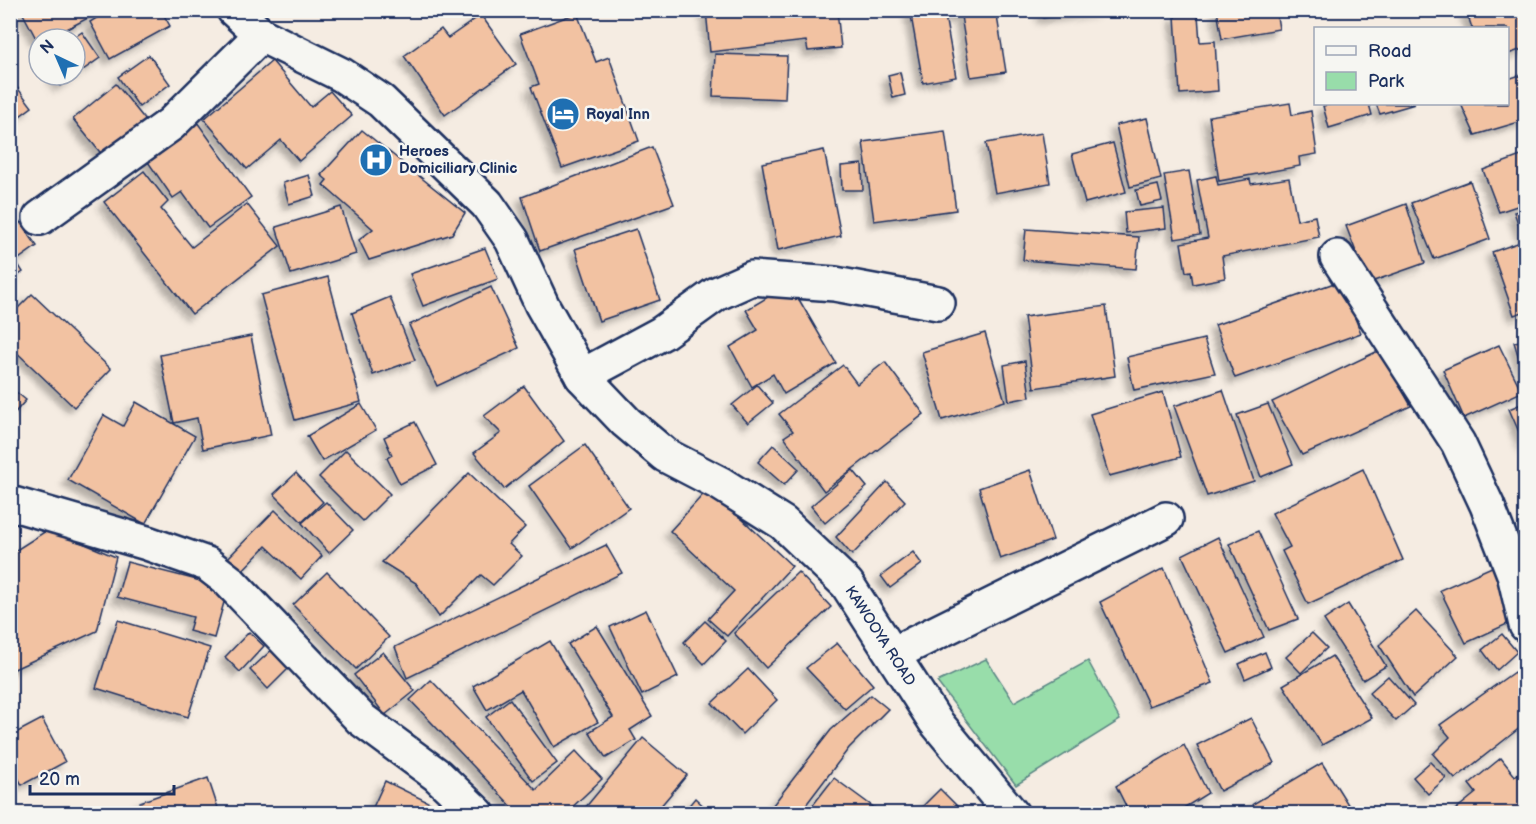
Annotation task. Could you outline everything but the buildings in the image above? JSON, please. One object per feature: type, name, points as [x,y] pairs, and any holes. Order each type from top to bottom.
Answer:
[{"type":"street","name":"KAWOOYA ROAD","points":[[234,10],[261,35],[342,75],[381,101],[487,204],[512,240],[542,305],[582,376],[626,422],[666,455],[722,484],[783,523],[847,584],[935,721],[1012,813]]},
{"type":"street","points":[[40,218],[171,124],[261,35]]},
{"type":"street","points":[[1336,257],[1458,443],[1487,505],[1514,574],[1526,625]]},
{"type":"street","points":[[582,376],[662,333],[716,294],[752,278],[835,284],[938,303]]},
{"type":"street","points":[[10,503],[147,543],[207,564],[229,580],[361,719],[437,775],[478,813]]},
{"type":"street","points":[[893,654],[1166,519]]},
{"type":"green space","points":[[986,659],[1014,702],[1088,661],[1120,720],[1016,785],[937,682]]},
{"type":"place","name":"Royal Inn","points":[[563,114]]},
{"type":"place","name":"Heroes Domiciliary Clinic","points":[[376,160]]}]
